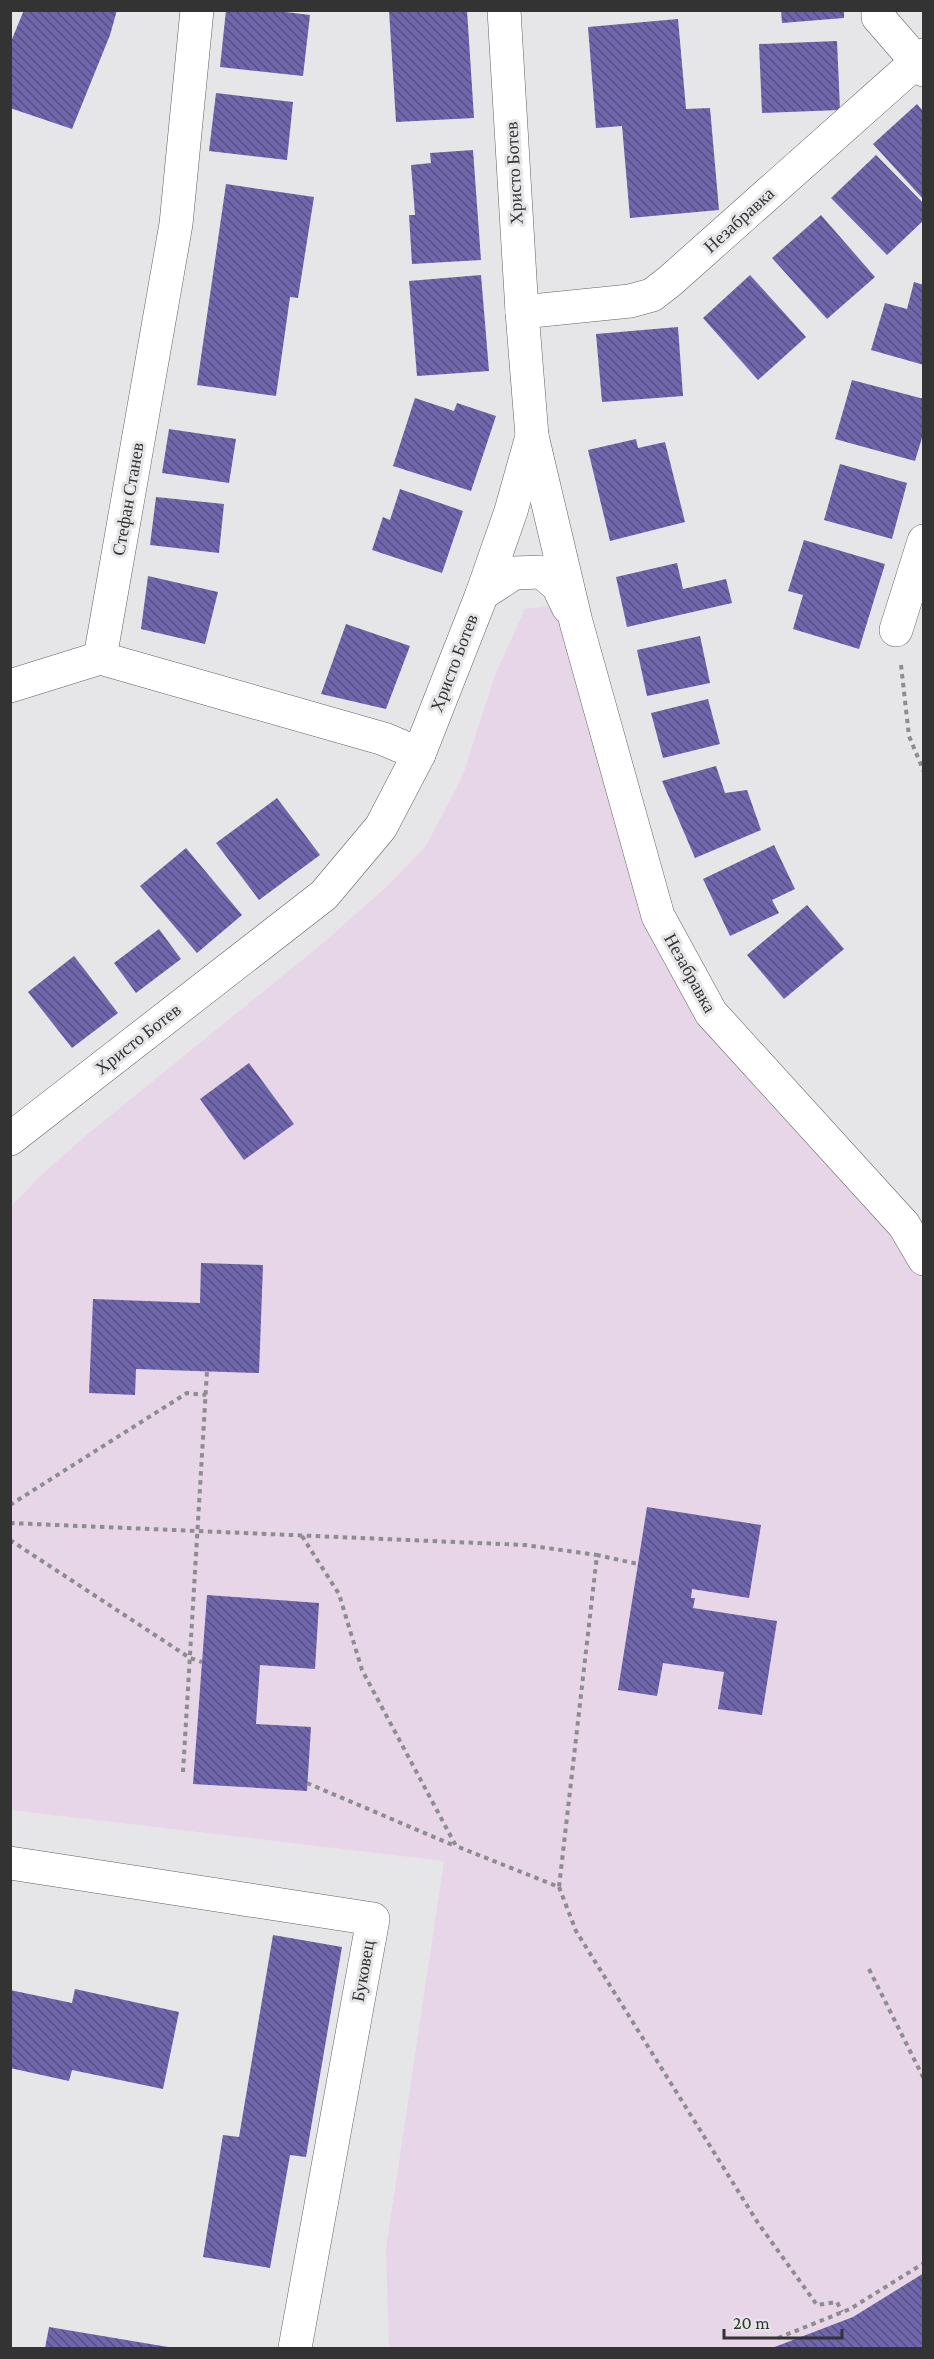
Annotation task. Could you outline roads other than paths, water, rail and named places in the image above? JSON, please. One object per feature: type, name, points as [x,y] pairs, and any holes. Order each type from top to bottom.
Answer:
[{"type":"street","name":"Стефан Станев","points":[[100,658],[176,224],[197,10]]},
{"type":"street","name":"Христо Ботев","points":[[10,1139],[324,895],[381,827],[418,754],[482,594],[511,511],[532,436],[522,312],[504,10]]},
{"type":"street","points":[[878,10],[878,17],[921,62]]},
{"type":"street","name":"Незабравка","points":[[522,312],[630,301],[652,295],[921,62]]},
{"type":"street","name":"Незабравка","points":[[532,436],[576,622],[658,916],[711,1013],[914,1219],[924,1259]]},
{"type":"street","points":[[896,630],[924,541]]},
{"type":"street","name":"Незабравка","points":[[482,594],[514,573],[542,572],[558,586],[576,622]]},
{"type":"street","points":[[10,686],[100,658],[384,739],[418,754]]},
{"type":"street","name":"Буковец","points":[[10,1863],[373,1919],[295,2349]]}]
